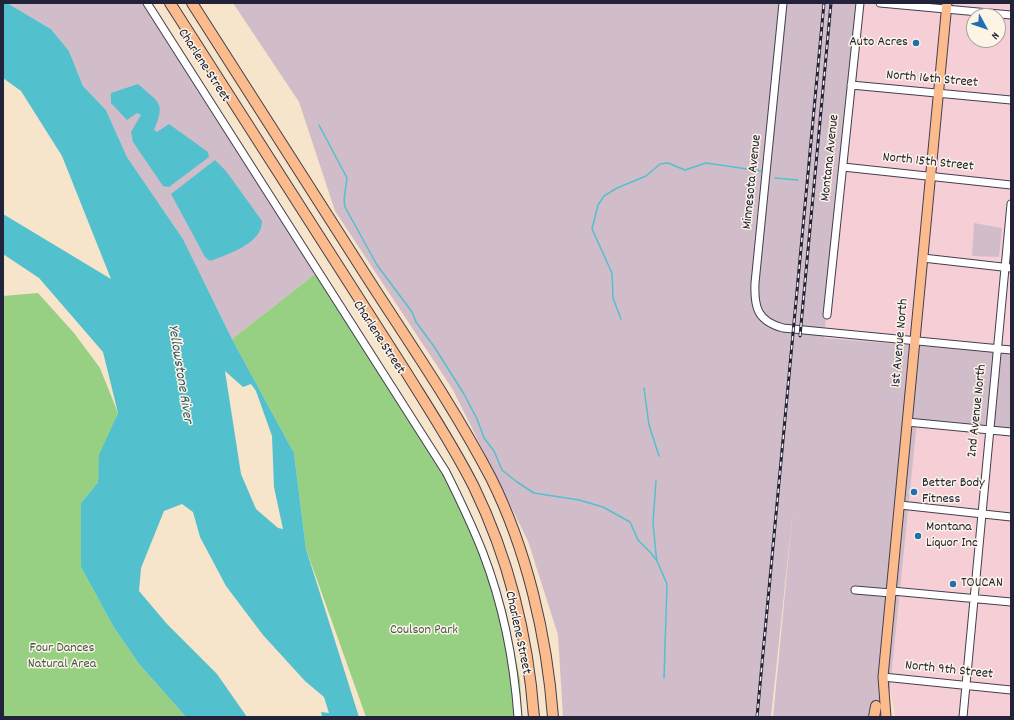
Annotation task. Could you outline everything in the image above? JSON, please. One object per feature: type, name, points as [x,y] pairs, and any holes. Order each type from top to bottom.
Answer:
[{"type":"highway","points":[[170,3],[406,372],[443,431],[474,487],[502,553],[520,616],[531,680],[534,717]]},
{"type":"highway","points":[[192,3],[417,355],[491,479],[519,548],[538,613],[550,678],[552,717]]},
{"type":"highway","points":[[875,717],[876,706]]},
{"type":"main road","name":"1st Avenue North","points":[[876,706],[883,681],[947,6]]},
{"type":"main road","name":"1st Avenue North","points":[[883,681],[886,717]]},
{"type":"street","name":"Charlene Street","points":[[147,3],[446,472],[483,552],[497,594],[507,636],[518,717]]},
{"type":"street","name":"Minnesota Avenue","points":[[783,3],[755,296],[757,308],[766,322],[783,328],[915,341]]},
{"type":"street","name":"Montana Avenue","points":[[827,315],[860,3]]},
{"type":"street","points":[[880,3],[947,6],[1011,15]]},
{"type":"street","name":"North 16th Street","points":[[852,85],[1011,100]]},
{"type":"street","name":"North 15th Street","points":[[843,167],[1011,184]]},
{"type":"street","name":"2nd Avenue North","points":[[963,717],[981,514],[1008,268],[1011,204]]},
{"type":"street","points":[[923,258],[1008,268]]},
{"type":"street","points":[[915,341],[1011,350]]},
{"type":"street","points":[[908,422],[1011,432]]},
{"type":"street","points":[[900,505],[1011,517]]},
{"type":"street","points":[[855,590],[1011,602]]},
{"type":"street","name":"North 9th Street","points":[[883,681],[1011,690]]},
{"type":"shaded area","points":[[7,3],[142,3],[239,155],[319,271],[232,339],[183,239],[127,157],[106,110],[83,86],[69,51],[51,29]]},
{"type":"shaded area","points":[[233,3],[861,3],[824,338],[1011,353],[1011,429],[917,422],[890,688],[884,717],[773,717],[793,510],[771,717],[563,717],[558,635],[528,541],[453,390],[335,211],[299,102]]},
{"type":"shaded area","points":[[862,3],[1011,3],[1011,353],[824,338]]},
{"type":"shaded area","points":[[974,223],[1002,228],[999,257],[972,256]]},
{"type":"shaded area","points":[[912,422],[1011,429],[1011,717],[895,717],[890,688]]},
{"type":"green space","name":"Coulson Park","points":[[319,271],[446,472],[506,611],[520,680],[522,717],[366,717],[306,549],[294,453],[232,339]]},
{"type":"green space","name":"Four Dances Natural Area","points":[[38,293],[74,333],[100,368],[118,413],[100,455],[98,482],[81,503],[81,567],[113,626],[139,664],[186,717],[3,717],[3,296]]},
{"type":"water","name":"Yellowstone River","points":[[3,3],[7,3],[51,29],[69,51],[83,86],[106,110],[127,157],[183,239],[232,339],[294,453],[306,549],[359,717],[322,717],[321,712],[329,713],[324,697],[305,681],[263,635],[226,586],[200,537],[193,512],[182,504],[164,511],[141,568],[139,591],[167,624],[217,674],[247,717],[186,717],[139,664],[113,626],[81,567],[81,503],[98,482],[99,455],[118,413],[103,352],[39,278],[3,254],[3,214],[111,279],[62,156],[21,91],[3,78]],"holes":[[[225,371],[243,387],[251,384],[256,391],[272,436],[274,487],[283,529],[278,528],[256,509],[241,474]]]},
{"type":"water","points":[[138,84],[151,95],[160,108],[160,114],[154,130],[157,132],[169,124],[208,152],[209,157],[169,187],[163,186],[133,142],[131,132],[141,115],[137,113],[127,120],[111,103],[111,93]]},
{"type":"water","points":[[215,160],[226,171],[262,221],[261,229],[250,242],[243,247],[210,261],[205,257],[171,194]]},
{"type":"waterway","points":[[319,125],[347,178],[344,200],[345,207],[377,265],[412,312],[416,322],[433,345],[464,394],[477,419],[484,438],[494,451],[502,470],[534,493],[579,500],[603,507],[630,522],[638,540],[657,561]]},
{"type":"waterway","points":[[621,319],[613,298],[612,273],[592,229],[598,205],[604,196],[617,188],[646,176],[660,164],[668,163],[685,170],[706,163],[761,171]]},
{"type":"waterway","points":[[775,178],[798,180]]},
{"type":"waterway","points":[[644,388],[649,425],[659,456]]},
{"type":"waterway","points":[[656,481],[653,523],[656,554],[657,561],[667,584],[664,678]]},
{"type":"railway","points":[[757,717],[824,3]]},
{"type":"railway","points":[[800,336],[831,3]]},
{"type":"place","name":"Auto Acres","points":[[916,43]]},
{"type":"place","name":"Better Body Fitness","points":[[914,492]]},
{"type":"place","name":"Montana Liquor Inc","points":[[918,536]]},
{"type":"place","name":"TOUCAN","points":[[953,584]]}]
